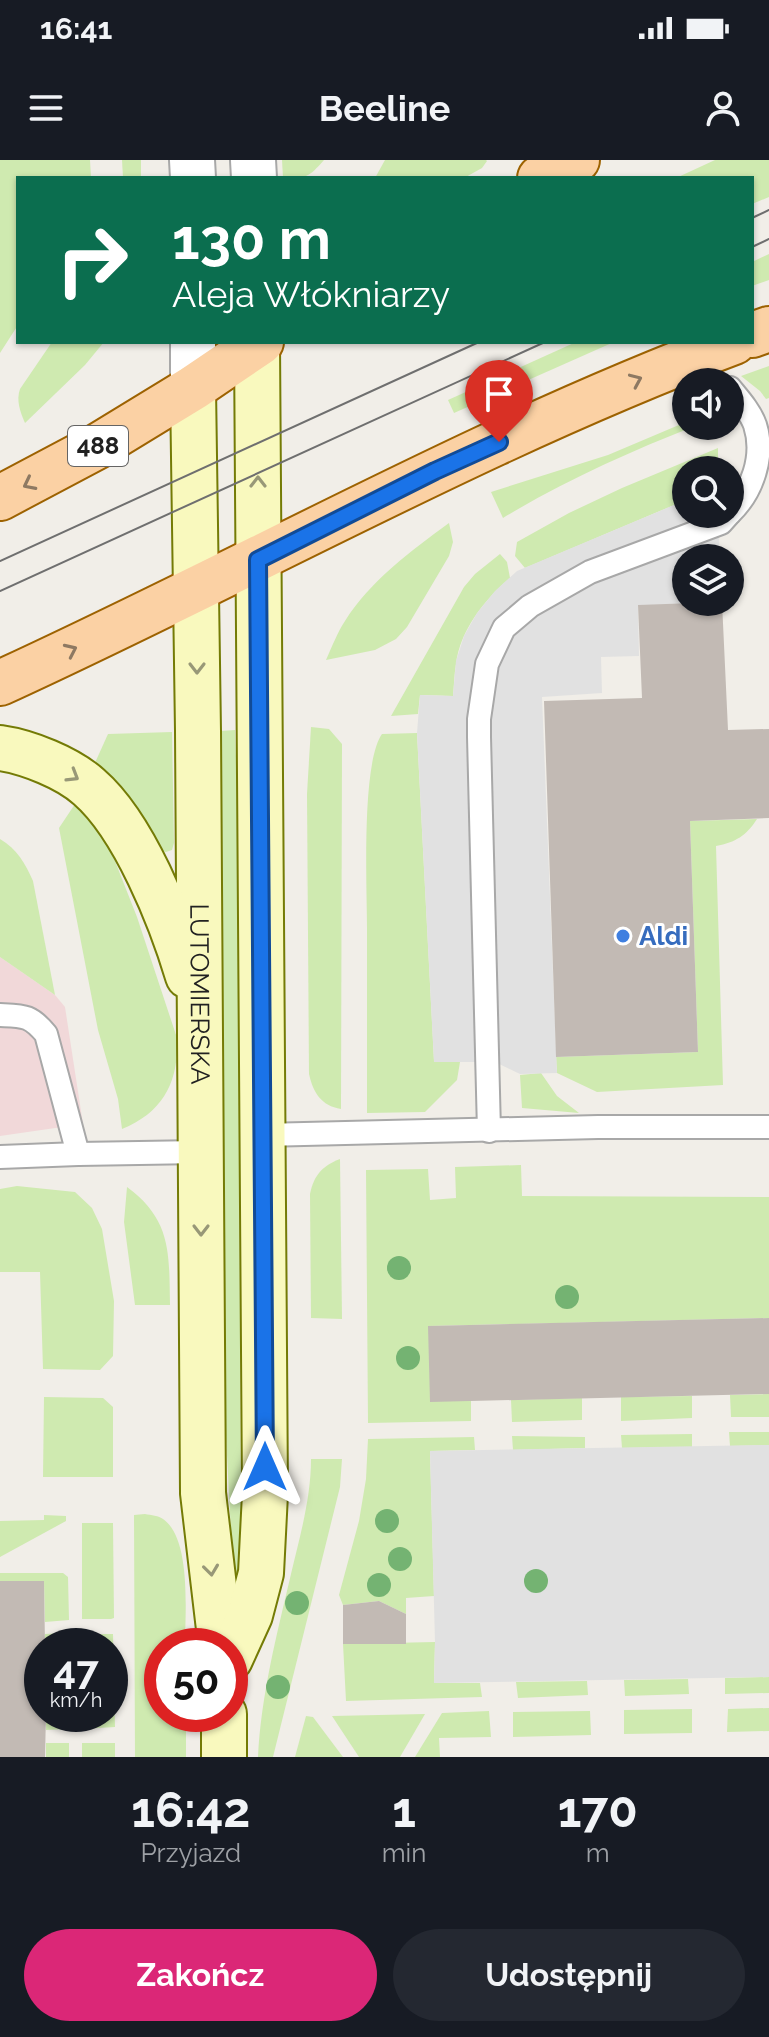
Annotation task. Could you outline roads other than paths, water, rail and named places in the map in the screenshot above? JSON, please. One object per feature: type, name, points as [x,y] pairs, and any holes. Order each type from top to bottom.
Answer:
[{"type":"main road","points":[[544,176],[577,160]]},
{"type":"main road","name":"488","points":[[0,498],[98,446],[193,388],[257,344]]},
{"type":"main road","points":[[244,1628],[261,1573],[265,1494],[258,344]]},
{"type":"main road","points":[[0,683],[258,560],[435,471],[657,371],[720,359]]},
{"type":"main road","name":"LUTOMIERSKA","points":[[193,388],[203,1493],[219,1628]]},
{"type":"main road","points":[[0,748],[31,757],[79,778],[92,788],[122,825],[154,885],[199,1013]]},
{"type":"main road","points":[[224,1732],[224,1757]]},
{"type":"street","name":"LUTOMIERSKA","points":[[193,344],[193,388]]},
{"type":"lane","points":[[744,406],[755,426],[758,446],[757,466],[744,497]]},
{"type":"lane","points":[[489,1131],[479,737],[487,664],[504,628],[530,606],[590,572],[708,528]]},
{"type":"lane","points":[[0,1015],[34,1020],[46,1034],[78,1154]]},
{"type":"lane","points":[[263,1135],[610,1127],[769,1127]]},
{"type":"lane","points":[[0,1157],[200,1152]]},
{"type":"tram line","points":[[754,217],[769,210]]},
{"type":"tram line","points":[[754,246],[769,239]]},
{"type":"tram line","points":[[0,561],[475,344]]},
{"type":"tram line","points":[[0,591],[541,344]]},
{"type":"place","name":"Aldi","points":[[623,936]]}]
